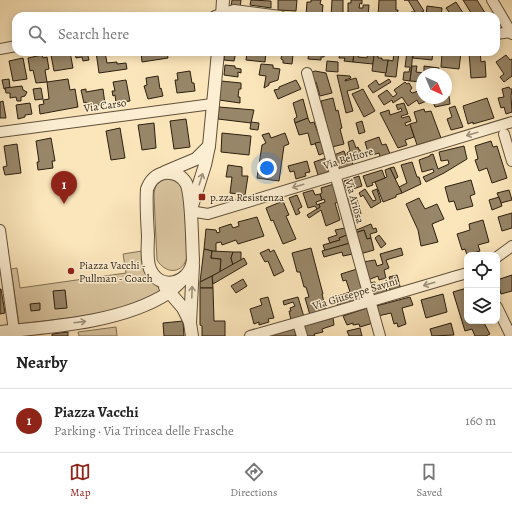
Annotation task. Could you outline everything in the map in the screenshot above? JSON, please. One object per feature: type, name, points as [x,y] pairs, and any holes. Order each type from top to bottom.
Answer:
[{"type":"street","points":[[221,12],[223,0]]},
{"type":"street","points":[[492,0],[500,12]]},
{"type":"street","points":[[229,12],[234,10],[249,12]]},
{"type":"street","points":[[500,13],[512,32],[500,34]]},
{"type":"street","points":[[0,49],[12,47]]},
{"type":"street","points":[[190,211],[205,165],[209,146],[218,56]]},
{"type":"street","name":"Via Ariosa","points":[[307,73],[380,336]]},
{"type":"street","name":"Via Carso","points":[[0,132],[212,104]]},
{"type":"street","points":[[504,134],[511,122]]},
{"type":"street","name":"Via Belfiore","points":[[190,211],[208,214],[335,174],[511,122]]},
{"type":"street","points":[[493,128],[497,128],[504,134],[512,161]]},
{"type":"street","points":[[190,323],[183,308],[153,274],[148,262],[146,196],[149,183],[154,178],[196,159],[209,146]]},
{"type":"street","points":[[160,174],[176,174],[182,178],[188,190],[193,260],[190,323],[192,336]]},
{"type":"street","points":[[0,230],[19,332]]},
{"type":"street","points":[[500,255],[512,246]]},
{"type":"street","points":[[0,332],[19,332],[89,321],[109,317],[141,306],[169,292],[184,279],[189,274],[193,260]]},
{"type":"street","name":"Via Giuseppe Savini","points":[[251,336],[464,274]]},
{"type":"street","points":[[158,279],[170,283],[184,279]]},
{"type":"street","points":[[500,313],[511,336]]},
{"type":"street","points":[[298,323],[302,336]]},
{"type":"shaded area","points":[[168,178],[179,183],[184,194],[187,256],[182,266],[179,269],[174,270],[165,268],[157,260],[154,192],[157,184]]},
{"type":"shaded area","points":[[142,251],[149,275],[161,290],[159,293],[109,313],[19,324],[11,269],[17,268],[20,288],[126,273],[123,254]]},
{"type":"shaded area","points":[[116,327],[117,336],[79,336],[78,332]]},
{"type":"building","points":[[232,0],[241,0],[240,8],[231,6]]},
{"type":"building","points":[[251,0],[271,1],[271,8],[250,5]]},
{"type":"building","points":[[278,0],[297,0],[296,11],[278,10]]},
{"type":"building","points":[[311,0],[321,0],[320,4],[323,5],[322,12],[306,12],[307,2],[311,2]]},
{"type":"building","points":[[332,0],[343,0],[343,12],[331,12]]},
{"type":"building","points":[[351,0],[362,0],[362,4],[360,3],[359,8],[363,8],[363,5],[369,5],[368,12],[348,12],[348,3],[351,3]]},
{"type":"building","points":[[379,0],[396,0],[396,10],[398,10],[398,12],[378,12]]},
{"type":"building","points":[[408,0],[417,0],[424,11],[415,12]]},
{"type":"building","points":[[463,0],[477,0],[484,12],[470,12]]},
{"type":"building","points":[[456,2],[462,12],[449,12],[446,8]]},
{"type":"building","points":[[427,6],[442,8],[442,12],[426,12]]},
{"type":"building","points":[[506,55],[510,60],[512,59],[512,76],[504,82],[500,77],[504,74],[496,62]]},
{"type":"building","points":[[37,56],[42,56],[43,58],[47,57],[49,69],[45,70],[47,82],[36,83],[33,70],[30,71],[28,58]]},
{"type":"building","points":[[51,56],[71,56],[73,68],[54,71]]},
{"type":"building","points":[[76,56],[88,56],[89,60],[83,61],[82,57],[76,58]]},
{"type":"building","points":[[97,56],[106,56],[107,63],[126,63],[127,69],[99,73]]},
{"type":"building","points":[[141,56],[168,56],[168,58],[142,62]]},
{"type":"building","points":[[224,56],[235,56],[234,61],[224,60]]},
{"type":"building","points":[[246,56],[266,56],[265,62],[246,60]]},
{"type":"building","points":[[282,56],[293,56],[292,64],[283,63],[283,60],[281,59]]},
{"type":"building","points":[[308,56],[324,56],[321,57],[321,60],[308,59]]},
{"type":"building","points":[[339,56],[354,56],[353,62],[344,61],[345,58],[339,58]]},
{"type":"building","points":[[354,56],[367,58],[367,56],[374,56],[373,64],[353,62]]},
{"type":"building","points":[[374,56],[378,56],[378,58],[382,58],[382,60],[388,60],[386,73],[372,71]]},
{"type":"building","points":[[394,56],[399,56],[396,77],[385,76],[388,60],[393,61]]},
{"type":"building","points":[[406,56],[413,56],[410,81],[403,80],[404,72],[409,72],[410,67],[405,67]]},
{"type":"building","points":[[413,56],[432,56],[432,60],[413,58]]},
{"type":"building","points":[[442,56],[461,56],[459,69],[441,67]]},
{"type":"building","points":[[469,56],[480,56],[481,62],[485,61],[486,77],[471,78]]},
{"type":"building","points":[[23,58],[27,79],[13,81],[9,61]]},
{"type":"building","points":[[327,61],[338,62],[338,72],[326,71]]},
{"type":"building","points":[[261,64],[273,65],[273,68],[280,69],[278,80],[269,83],[269,85],[264,88],[266,76],[259,75]]},
{"type":"building","points":[[225,65],[235,66],[235,68],[241,69],[241,73],[238,72],[238,77],[224,75]]},
{"type":"building","points":[[412,66],[417,66],[416,82],[410,81]]},
{"type":"building","points":[[424,66],[439,68],[424,68]]},
{"type":"building","points":[[190,71],[195,91],[177,93],[175,80],[178,80],[177,73]]},
{"type":"building","points":[[315,71],[326,73],[332,93],[320,96],[316,82],[313,83],[310,73]]},
{"type":"building","points":[[337,75],[350,76],[351,78],[345,81],[356,78],[359,88],[347,91],[353,111],[346,113]]},
{"type":"building","points":[[158,76],[160,89],[161,88],[163,96],[148,99],[144,86],[147,85],[146,78]]},
{"type":"building","points":[[9,79],[10,88],[4,89],[2,80]]},
{"type":"building","points":[[68,79],[70,90],[75,89],[78,107],[40,114],[39,105],[44,104],[43,100],[49,99],[47,82]]},
{"type":"building","points":[[389,79],[391,82],[373,93],[368,86],[376,80],[379,85]]},
{"type":"building","points":[[126,80],[130,101],[116,103],[115,95],[113,96],[112,91],[115,91],[113,82]]},
{"type":"building","points":[[296,80],[301,89],[278,99],[274,90]]},
{"type":"building","points":[[221,81],[241,83],[241,89],[239,89],[238,97],[240,97],[240,103],[219,100]]},
{"type":"building","points":[[405,82],[407,84],[409,83],[412,88],[410,91],[412,93],[416,92],[416,101],[408,106],[402,97],[393,103],[392,100],[384,105],[378,96],[387,90],[393,97],[397,94],[394,90]]},
{"type":"building","points":[[22,86],[23,90],[27,92],[25,96],[21,97],[21,101],[17,101],[16,97],[10,98],[10,93],[6,93],[5,88]]},
{"type":"building","points":[[509,87],[512,89],[512,112],[506,114],[504,107],[501,108],[498,98],[504,97],[502,89]]},
{"type":"building","points":[[41,88],[43,99],[35,100],[33,89]]},
{"type":"building","points":[[86,89],[86,92],[103,89],[105,104],[87,107],[86,102],[84,103],[81,90]]},
{"type":"building","points":[[363,89],[375,111],[364,117],[352,94]]},
{"type":"building","points":[[333,98],[336,111],[338,110],[342,128],[340,129],[344,144],[332,147],[321,101]]},
{"type":"building","points":[[487,98],[494,118],[468,124],[463,106]]},
{"type":"building","points":[[303,99],[308,118],[295,123],[294,119],[297,117],[293,103]]},
{"type":"building","points":[[3,101],[6,118],[0,118],[0,102]]},
{"type":"building","points":[[30,103],[32,114],[25,115],[25,117],[18,119],[16,105]]},
{"type":"building","points":[[404,103],[408,114],[401,116],[402,118],[409,116],[411,121],[405,123],[406,126],[410,124],[414,137],[405,140],[407,145],[398,148],[380,113],[389,110],[390,115],[402,111],[401,108],[398,110],[396,105]]},
{"type":"building","points":[[434,104],[450,104],[435,107]]},
{"type":"building","points":[[455,106],[463,127],[451,130],[447,119],[452,117],[449,108]]},
{"type":"building","points":[[219,107],[254,110],[251,123],[218,119]]},
{"type":"building","points":[[424,109],[425,112],[431,111],[441,138],[417,145],[410,124],[417,122],[414,112]]},
{"type":"building","points":[[308,118],[310,123],[314,122],[321,142],[311,145],[308,133],[299,135],[295,123]]},
{"type":"building","points":[[186,119],[190,147],[174,149],[170,121]]},
{"type":"building","points":[[362,121],[365,132],[359,134],[356,123]]},
{"type":"building","points":[[251,122],[259,123],[258,130],[250,129]]},
{"type":"building","points":[[154,123],[156,148],[142,150],[138,125]]},
{"type":"building","points":[[120,128],[125,158],[111,160],[106,131]]},
{"type":"building","points":[[222,133],[251,136],[249,155],[221,152]]},
{"type":"building","points":[[269,133],[271,138],[285,133],[289,144],[284,146],[279,181],[257,178],[262,145],[266,143],[262,135]]},
{"type":"building","points":[[379,137],[382,145],[386,144],[390,154],[380,157],[379,153],[369,156],[365,142]]},
{"type":"building","points":[[51,138],[55,161],[52,161],[53,168],[38,170],[37,162],[39,162],[36,141]]},
{"type":"building","points":[[353,140],[356,148],[358,147],[360,150],[362,157],[352,161],[353,165],[339,170],[334,155],[344,151],[349,162],[347,153],[350,151],[348,142]]},
{"type":"building","points":[[491,141],[493,147],[497,146],[507,178],[492,183],[487,168],[479,171],[475,160],[478,159],[475,146]]},
{"type":"building","points":[[321,142],[324,153],[319,155],[315,143]]},
{"type":"building","points":[[17,144],[21,173],[5,175],[3,167],[7,166],[4,146]]},
{"type":"building","points":[[464,146],[467,159],[426,182],[423,177],[434,172],[433,169],[422,172],[419,160],[433,154],[438,169],[449,164],[448,160],[441,161],[439,152]]},
{"type":"building","points":[[326,158],[331,171],[318,175],[314,162]]},
{"type":"building","points":[[307,161],[310,172],[305,173],[306,176],[296,179],[294,171],[290,172],[288,166]]},
{"type":"building","points":[[412,162],[421,184],[402,193],[399,187],[407,183],[401,165]]},
{"type":"building","points":[[228,165],[242,167],[242,176],[248,176],[245,195],[230,193],[232,177],[226,177]]},
{"type":"building","points":[[394,167],[398,177],[395,179],[390,168]]},
{"type":"building","points":[[390,168],[402,193],[383,202],[375,182],[387,177],[385,170]]},
{"type":"building","points":[[382,170],[385,178],[372,183],[373,185],[367,187],[363,176]]},
{"type":"building","points":[[359,176],[362,186],[347,191],[344,181]]},
{"type":"building","points":[[471,180],[475,194],[470,196],[473,206],[457,210],[454,201],[449,202],[445,187]]},
{"type":"building","points":[[334,184],[339,202],[335,203],[340,220],[326,226],[321,210],[309,218],[307,215],[320,207],[319,204],[325,202],[324,199],[322,200],[320,194],[322,193],[321,188]]},
{"type":"building","points":[[365,189],[373,201],[376,200],[372,191],[377,189],[381,202],[371,208],[363,195],[361,197],[359,193]]},
{"type":"building","points":[[313,190],[315,195],[320,194],[322,200],[316,202],[320,207],[317,209],[315,206],[308,208],[303,193]]},
{"type":"building","points":[[509,190],[512,200],[501,203],[497,193]]},
{"type":"building","points":[[297,195],[302,207],[298,209],[300,213],[296,215],[289,198]]},
{"type":"building","points":[[356,196],[361,214],[350,218],[345,200]]},
{"type":"building","points":[[499,197],[502,206],[492,210],[489,200]]},
{"type":"building","points":[[419,198],[425,209],[437,204],[444,219],[432,224],[438,242],[421,246],[418,230],[406,204]]},
{"type":"building","points":[[283,201],[289,215],[286,216],[296,239],[283,244],[273,220],[271,221],[266,208]]},
{"type":"building","points":[[512,213],[512,228],[502,231],[498,217]]},
{"type":"building","points":[[257,217],[264,236],[238,244],[236,240],[222,245],[221,242],[216,243],[216,252],[204,249],[206,229],[216,230],[217,233],[220,232],[219,228],[231,224],[233,228],[239,226],[238,222]]},
{"type":"building","points":[[483,220],[489,242],[478,245],[480,251],[466,252],[465,249],[462,250],[457,234],[470,230],[469,224]]},
{"type":"building","points":[[371,224],[373,229],[376,228],[377,232],[370,234],[371,238],[367,239],[364,230],[355,233],[354,231]]},
{"type":"building","points":[[345,228],[347,235],[339,238],[340,240],[330,243],[328,238],[337,235],[335,230]]},
{"type":"building","points":[[364,230],[367,239],[371,238],[374,250],[360,254],[355,233]]},
{"type":"building","points":[[347,235],[350,243],[325,251],[323,245],[340,240],[339,238]]},
{"type":"building","points":[[379,235],[386,244],[381,248],[375,238]]},
{"type":"building","points":[[350,243],[353,254],[343,256],[342,252],[324,257],[322,251]]},
{"type":"building","points":[[311,248],[326,310],[310,315],[305,298],[309,297],[306,287],[304,287],[300,272],[297,272],[292,253]]},
{"type":"building","points":[[401,248],[403,255],[386,260],[389,268],[384,270],[386,278],[379,280],[378,276],[368,280],[363,262],[375,260],[377,266],[383,264],[380,254]]},
{"type":"building","points":[[204,249],[212,251],[211,258],[221,259],[220,272],[200,282]]},
{"type":"building","points":[[269,249],[270,252],[274,250],[284,271],[274,276],[268,261],[265,262],[260,253]]},
{"type":"building","points":[[212,251],[233,252],[231,258],[233,265],[220,272],[221,259],[211,258]]},
{"type":"building","points":[[233,252],[241,252],[241,260],[233,265],[231,258]]},
{"type":"building","points":[[244,258],[247,264],[213,284],[212,276]]},
{"type":"building","points":[[357,269],[365,299],[338,307],[335,297],[350,292],[346,280],[343,281],[341,274]]},
{"type":"building","points":[[397,275],[401,290],[391,293],[388,284],[391,283],[389,277]]},
{"type":"building","points":[[512,275],[512,291],[501,294],[500,279]]},
{"type":"building","points":[[212,276],[213,288],[200,288],[200,282]]},
{"type":"building","points":[[243,279],[247,286],[236,293],[231,286]]},
{"type":"building","points":[[375,282],[377,288],[386,285],[387,294],[373,298],[368,283]]},
{"type":"building","points":[[200,288],[213,288],[214,321],[225,321],[225,336],[202,336],[202,326],[200,325]]},
{"type":"building","points":[[0,289],[5,313],[0,314]]},
{"type":"building","points":[[464,289],[464,324],[485,324],[490,334],[486,336],[475,336],[472,329],[465,331],[453,292]]},
{"type":"building","points":[[65,290],[67,308],[55,309],[53,291]]},
{"type":"building","points":[[443,294],[447,312],[426,318],[421,300]]},
{"type":"building","points":[[268,297],[274,318],[268,319],[269,322],[259,325],[259,322],[254,324],[250,309],[262,305],[260,299]]},
{"type":"building","points":[[298,297],[304,317],[291,320],[289,311],[291,311],[290,308],[295,306],[293,302],[284,305],[283,301]]},
{"type":"building","points":[[410,297],[413,305],[402,308],[406,324],[398,327],[397,323],[394,324],[391,313],[378,316],[376,306]]},
{"type":"building","points":[[40,303],[40,310],[31,311],[30,304]]},
{"type":"building","points":[[367,308],[373,323],[360,327],[359,324],[353,325],[353,323],[347,325],[343,316]]},
{"type":"building","points":[[333,318],[334,325],[322,329],[323,332],[314,334],[315,336],[306,336],[303,326]]},
{"type":"building","points":[[183,321],[184,336],[164,336],[163,323]]},
{"type":"building","points":[[451,323],[454,335],[432,336],[430,329]]},
{"type":"building","points":[[360,328],[362,336],[349,336],[347,331]]},
{"type":"building","points":[[294,329],[296,336],[269,336]]},
{"type":"building","points":[[68,332],[68,336],[52,336],[52,334]]},
{"type":"place","name":"p.zza Resistenza","points":[[202,197]]},
{"type":"place","name":"Piazza Vacchi","points":[[64,204]]},
{"type":"place","name":"Piazza Vacchi - Pullman - Coach","points":[[71,271]]}]
